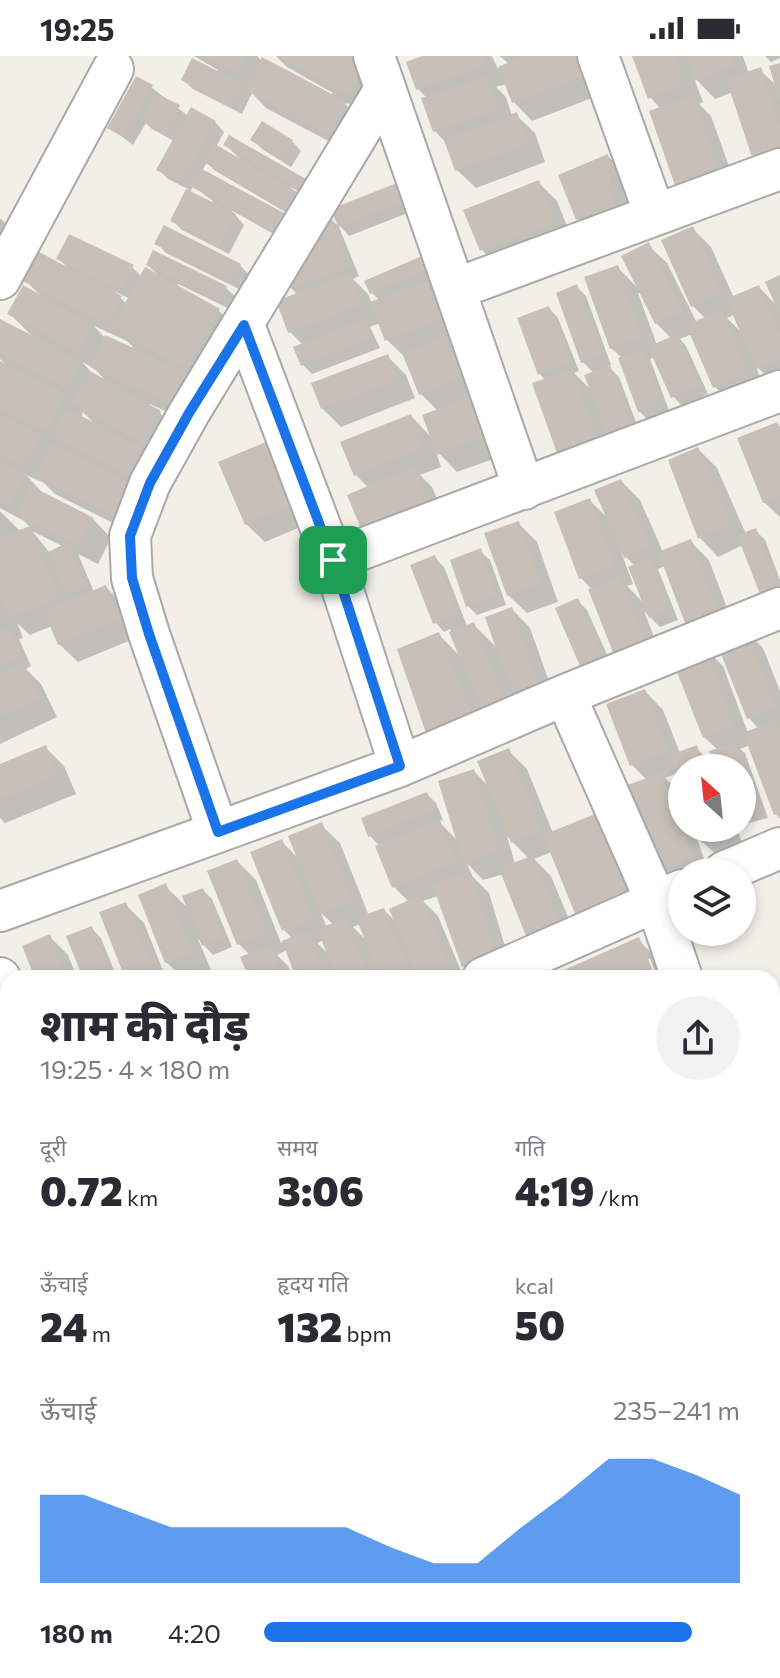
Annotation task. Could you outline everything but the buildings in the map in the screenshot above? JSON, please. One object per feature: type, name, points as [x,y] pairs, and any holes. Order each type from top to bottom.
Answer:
[{"type":"street","points":[[598,56],[655,215]]},
{"type":"street","points":[[0,279],[106,60]]},
{"type":"street","points":[[380,72],[524,489]]},
{"type":"street","points":[[218,832],[140,606],[132,578],[130,536],[150,483],[244,325],[380,72]]},
{"type":"street","points":[[455,289],[780,169]]},
{"type":"street","points":[[244,325],[333,560],[400,766]]},
{"type":"street","points":[[333,560],[780,391]]},
{"type":"street","points":[[0,911],[400,766],[780,608]]},
{"type":"street","points":[[565,695],[668,893]]},
{"type":"street","points":[[756,858],[780,848]]},
{"type":"street","points":[[501,970],[668,895]]},
{"type":"street","points":[[677,946],[681,970]]},
{"type":"route","points":[[244,325],[333,560],[400,766],[218,832],[132,578],[130,536],[150,483],[244,325]]}]
